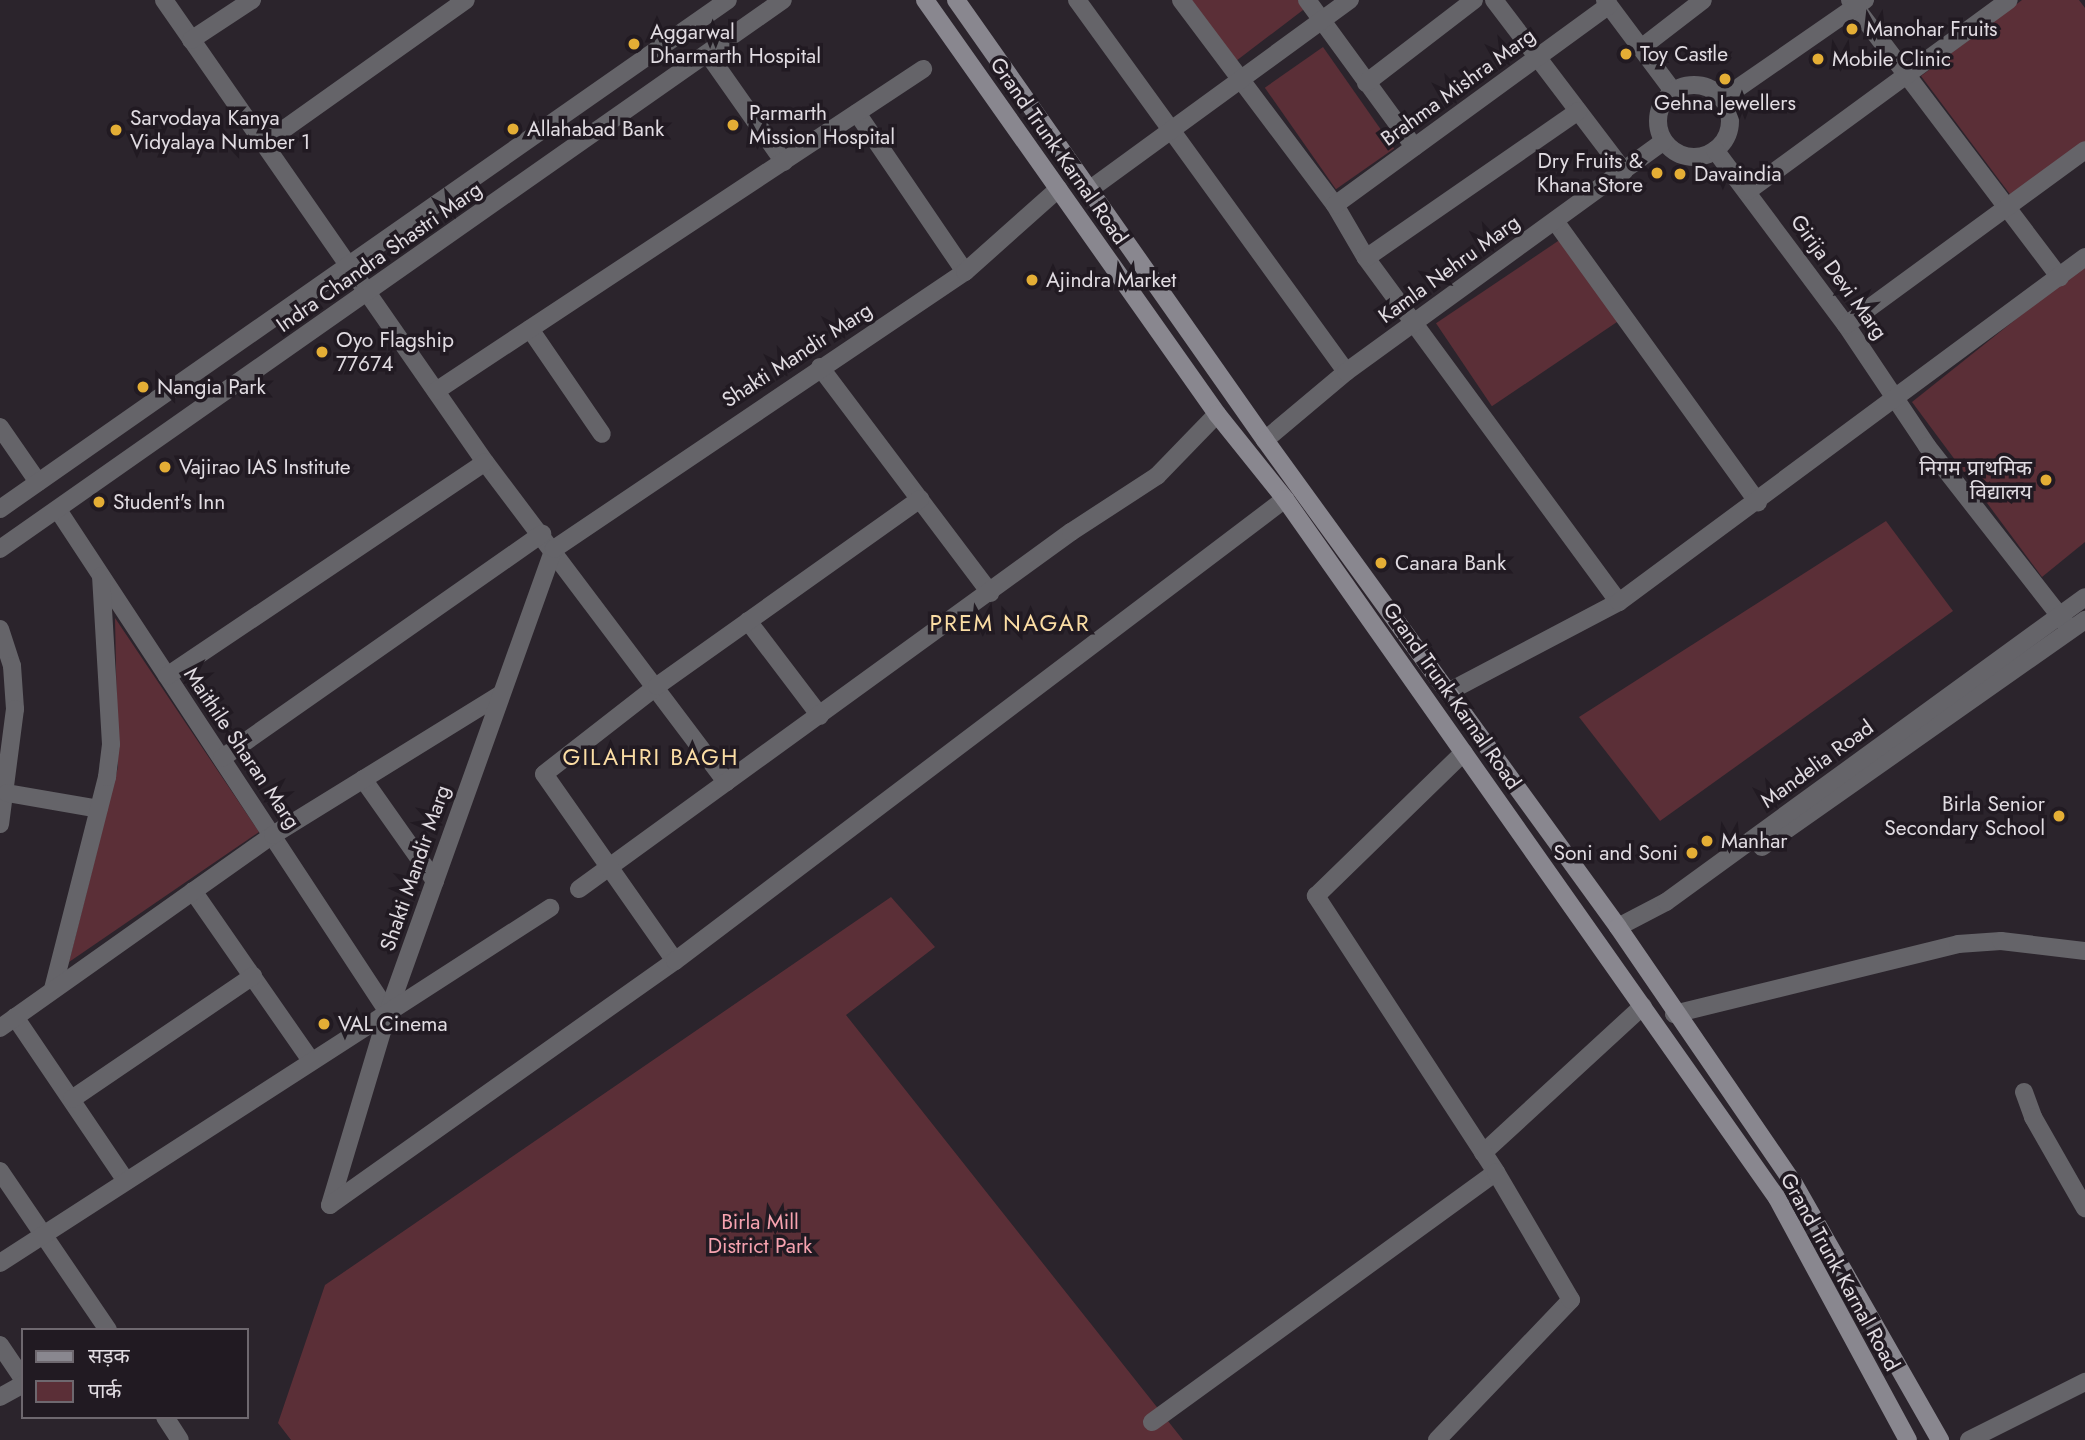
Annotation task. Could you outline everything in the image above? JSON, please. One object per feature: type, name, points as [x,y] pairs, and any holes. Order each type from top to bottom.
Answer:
[{"type":"main road","name":"Grand Trunk Karnal Road","points":[[925,0],[1217,414],[1285,499],[1598,940],[1777,1198],[1908,1440]]},
{"type":"main road","name":"Grand Trunk Karnal Road","points":[[956,0],[1265,440],[1618,926],[1674,1014],[1794,1184],[1940,1440]]},
{"type":"main road","points":[[1598,940],[1618,926]]},
{"type":"street","points":[[164,0],[485,462],[554,549],[726,782]]},
{"type":"street","points":[[191,40],[252,0]]},
{"type":"street","points":[[265,142],[466,0]]},
{"type":"street","name":"Indra Chandra Shastri Marg","points":[[0,509],[350,267],[728,0]]},
{"type":"street","name":"Indra Chandra Shastri Marg","points":[[0,550],[783,0]]},
{"type":"street","points":[[1077,0],[1346,372]]},
{"type":"street","points":[[1181,0],[1335,205],[1366,258],[1416,321],[1619,603]]},
{"type":"street","points":[[1307,0],[1414,147]]},
{"type":"street","points":[[1089,190],[1350,0]]},
{"type":"street","points":[[1366,83],[1474,0]]},
{"type":"street","points":[[1494,0],[1539,56],[1623,171]]},
{"type":"street","points":[[1642,48],[1703,0]]},
{"type":"street","points":[[1748,191],[2009,0]]},
{"type":"street","points":[[1722,99],[1856,2],[1905,77],[2060,278]]},
{"type":"street","points":[[1607,3],[1673,92]]},
{"type":"street","name":"Brahma Mishra Marg","points":[[1335,205],[1607,3]]},
{"type":"street","points":[[708,54],[784,162]]},
{"type":"street","points":[[436,391],[923,69]]},
{"type":"street","points":[[1703,87],[1722,99],[1730,121],[1728,132],[1715,150],[1693,157],[1682,155],[1664,141],[1659,111],[1673,92],[1703,87]]},
{"type":"street","points":[[1366,258],[1578,111]]},
{"type":"street","points":[[857,113],[965,272]]},
{"type":"street","name":"Kamla Nehru Marg","points":[[1265,440],[1346,372],[1664,141]]},
{"type":"street","name":"Girija Devi Marg","points":[[1715,150],[1846,325],[1927,446],[2072,622]]},
{"type":"street","points":[[1846,325],[2085,150]]},
{"type":"street","name":"Shakti Mandir Marg","points":[[675,961],[330,1205],[388,1012],[554,549],[820,367],[965,272],[1058,189]]},
{"type":"street","points":[[1555,220],[1758,502]]},
{"type":"street","points":[[1448,692],[1619,603],[2085,257]]},
{"type":"street","points":[[530,329],[602,434]]},
{"type":"street","points":[[820,367],[990,593]]},
{"type":"street","points":[[579,889],[1071,532],[1157,476],[1217,414]]},
{"type":"street","points":[[0,427],[38,482]]},
{"type":"street","points":[[167,676],[485,462]]},
{"type":"street","points":[[920,499],[657,686],[544,774],[606,867],[675,961],[1285,499]]},
{"type":"street","name":"Maithile Sharan Marg","points":[[58,510],[388,1012]]},
{"type":"street","points":[[222,758],[542,534]]},
{"type":"street","points":[[53,989],[99,809],[111,744],[101,576]]},
{"type":"street","name":"Mandelia Road","points":[[1618,926],[1672,910],[2072,622],[2085,597]]},
{"type":"street","points":[[748,621],[820,716]]},
{"type":"street","points":[[0,629],[12,666],[15,709],[7,793],[0,824]]},
{"type":"street","points":[[0,1028],[273,835],[501,694]]},
{"type":"street","points":[[1437,1440],[1571,1300],[1496,1172],[1316,896],[1464,752]]},
{"type":"street","points":[[363,779],[435,881]]},
{"type":"street","points":[[7,793],[99,809]]},
{"type":"street","points":[[193,891],[311,1061]]},
{"type":"street","points":[[0,1263],[550,908]]},
{"type":"street","points":[[1674,1014],[1958,944],[2001,940],[2085,951]]},
{"type":"street","points":[[72,1099],[253,976]]},
{"type":"street","points":[[1483,1153],[1643,1006]]},
{"type":"street","points":[[15,1017],[126,1181]]},
{"type":"street","points":[[2024,1092],[2033,1118],[2085,1208]]},
{"type":"street","points":[[0,1171],[45,1233],[107,1328]]},
{"type":"street","points":[[1152,1422],[1496,1172]]},
{"type":"street","points":[[0,1345],[21,1378]]},
{"type":"street","points":[[0,1396],[21,1382]]},
{"type":"street","points":[[1969,1440],[2085,1382]]},
{"type":"street","points":[[166,1419],[180,1440]]},
{"type":"green space","points":[[1189,0],[1301,0],[1307,7],[1236,61]]},
{"type":"green space","points":[[2022,0],[2079,0],[2085,8],[2085,142],[2012,197],[1921,76]]},
{"type":"green space","points":[[1323,47],[1394,149],[1336,189],[1265,88]]},
{"type":"green space","points":[[1567,235],[1623,318],[1492,406],[1436,323]]},
{"type":"green space","points":[[2085,264],[2085,542],[2042,577],[1912,402]]},
{"type":"green space","points":[[1886,521],[1953,611],[1660,821],[1579,717]]},
{"type":"green space","points":[[115,618],[259,832],[69,962],[118,767]]},
{"type":"green space","name":"Birla Mill District Park","points":[[891,897],[935,947],[846,1015],[1183,1440],[291,1440],[278,1423],[325,1285]]},
{"type":"place","name":"Manohar Fruits","points":[[1852,29]]},
{"type":"place","name":"Aggarwal Dharmarth Hospital","points":[[634,44]]},
{"type":"place","name":"Toy Castle","points":[[1626,54]]},
{"type":"place","name":"Mobile Clinic","points":[[1818,59]]},
{"type":"place","name":"Gehna Jewellers","points":[[1725,79]]},
{"type":"place","name":"Parmarth Mission Hospital","points":[[733,125]]},
{"type":"place","name":"Allahabad Bank","points":[[513,129]]},
{"type":"place","name":"Sarvodaya Kanya Vidyalaya Number 1","points":[[116,130]]},
{"type":"place","name":"Dry Fruits & Khana Store","points":[[1657,173]]},
{"type":"place","name":"Davaindia","points":[[1680,174]]},
{"type":"place","name":"Ajindra Market","points":[[1032,280]]},
{"type":"place","name":"Oyo Flagship 77674","points":[[322,352]]},
{"type":"place","name":"Nangia Park","points":[[143,387]]},
{"type":"place","name":"Vajirao IAS Institute","points":[[165,467]]},
{"type":"place","name":"निगम प्राथमिक विद्यालय","points":[[2046,480]]},
{"type":"place","name":"Student's Inn","points":[[99,502]]},
{"type":"place","name":"Canara Bank","points":[[1381,563]]},
{"type":"place","name":"Birla Senior Secondary School","points":[[2059,816]]},
{"type":"place","name":"Manhar","points":[[1707,841]]},
{"type":"place","name":"Soni and Soni","points":[[1692,853]]},
{"type":"place","name":"VAL Cinema","points":[[324,1024]]},
{"type":"district","name":"PREM NAGAR","points":[[1010,623]]},
{"type":"district","name":"GILAHRI BAGH","points":[[651,757]]}]
